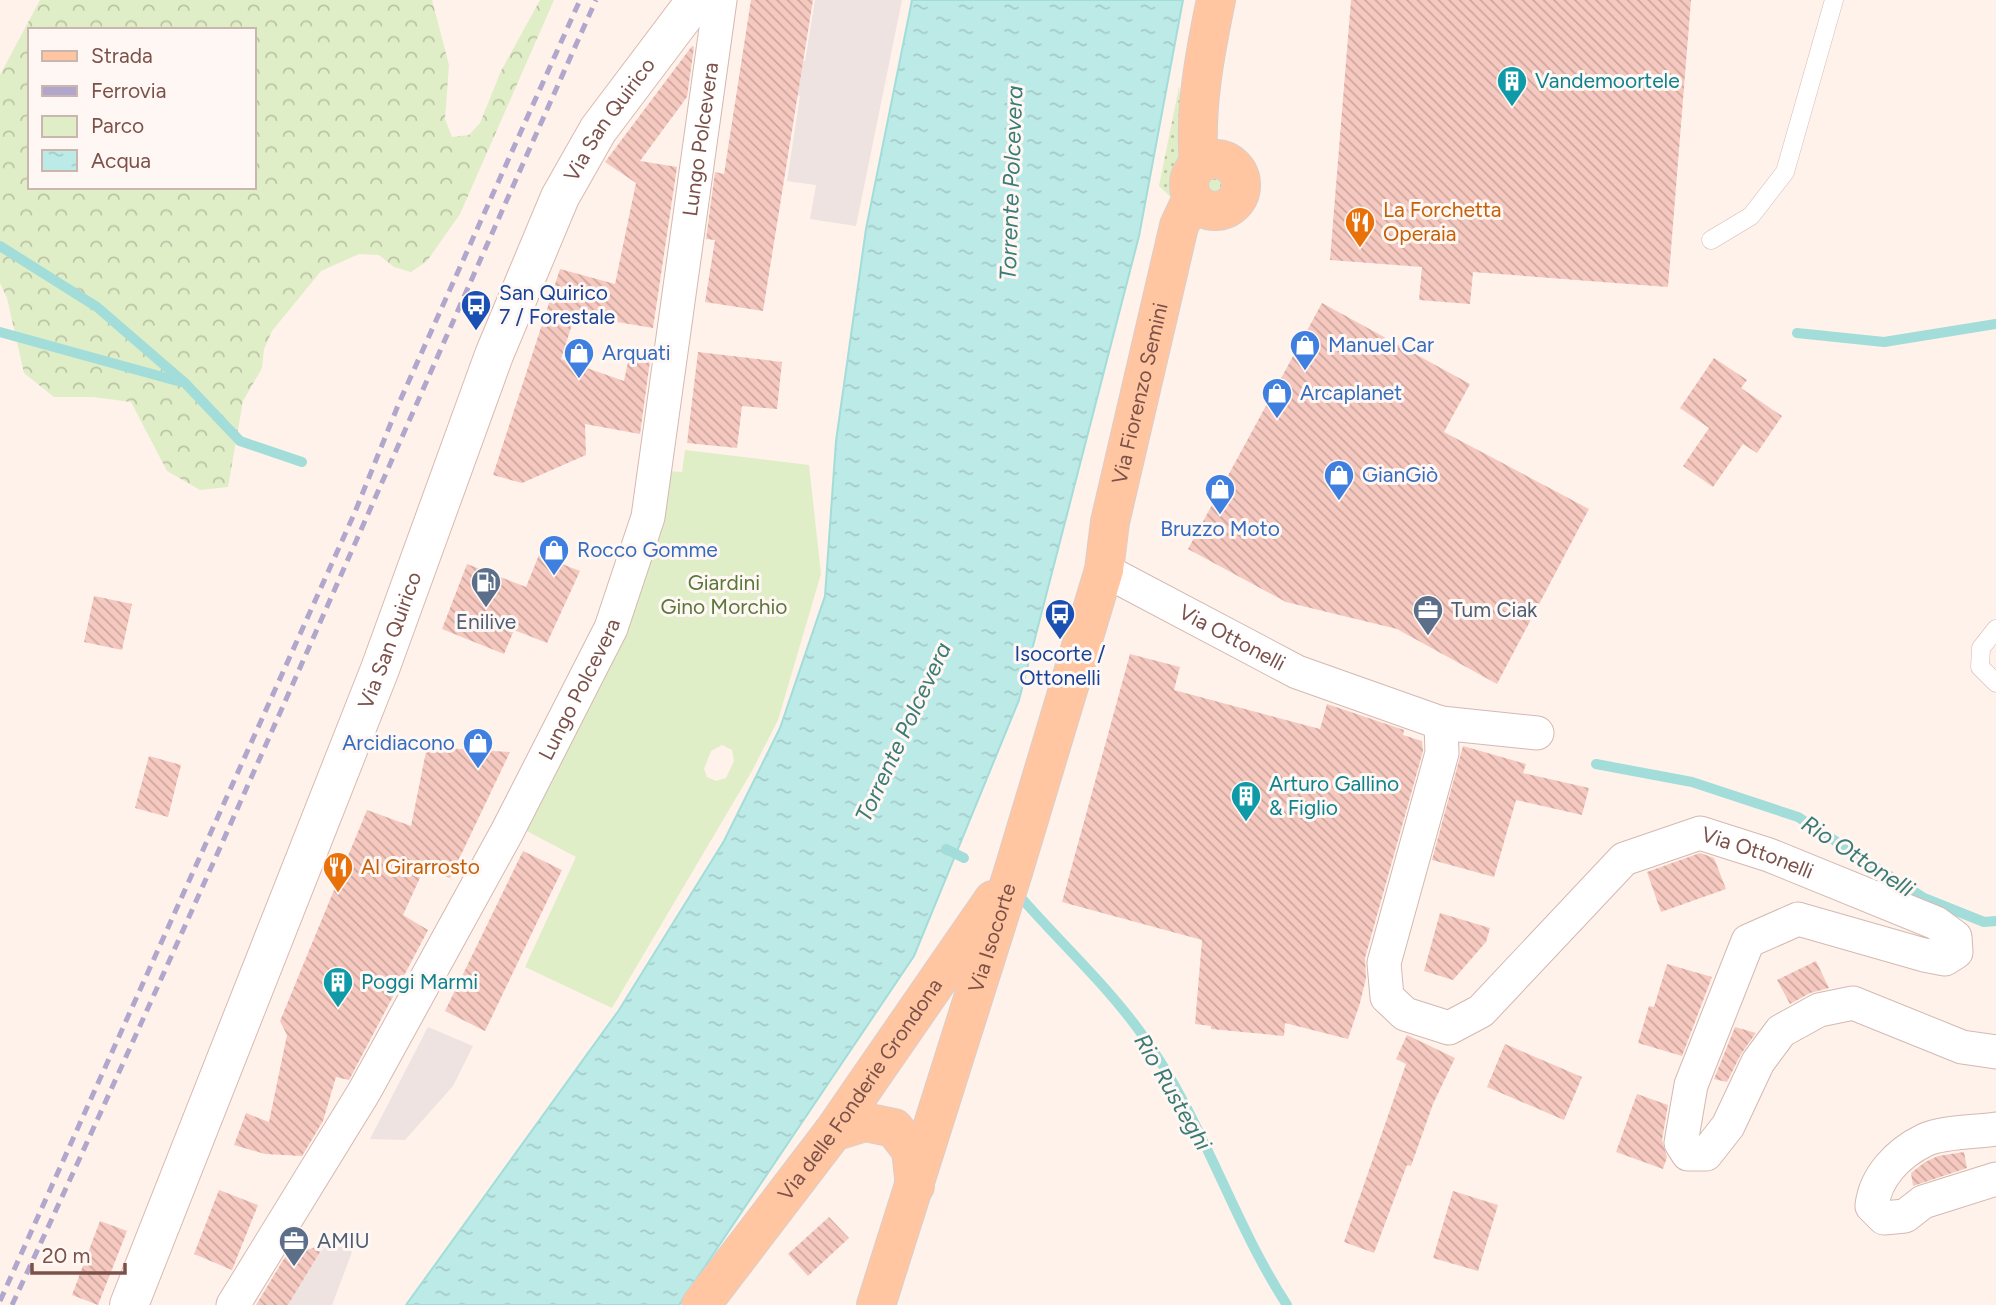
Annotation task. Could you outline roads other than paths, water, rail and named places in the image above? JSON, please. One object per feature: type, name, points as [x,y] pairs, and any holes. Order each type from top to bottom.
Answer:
[{"type":"main road","name":"Via San Quirico","points":[[129,1305],[385,656],[494,355],[560,197],[598,130],[696,0]]},
{"type":"main road","name":"Via Fiorenzo Semini","points":[[1104,570],[1110,522],[1197,181],[1205,52],[1216,0]]},
{"type":"main road","name":"Via Isocorte","points":[[876,1305],[1014,869],[1104,570]]},
{"type":"main road","name":"Via delle Fonderie Grondona","points":[[701,1305],[833,1132],[1014,869]]},
{"type":"main road","points":[[833,1132],[865,1122],[894,1128],[911,1150],[915,1188]]},
{"type":"street","name":"Lungo Polcevera","points":[[233,1305],[364,1092],[507,832],[611,628],[648,517],[720,0]]},
{"type":"street","name":"Via Ottonelli","points":[[1104,570],[1297,672],[1441,723],[1442,753],[1384,963],[1387,997],[1405,1014],[1449,1028],[1481,1011],[1624,859],[1700,833],[1769,855],[1936,923],[1955,937],[1956,952],[1945,959],[1924,956],[1798,919],[1748,941],[1691,1086],[1681,1143],[1688,1154],[1706,1154],[1728,1126],[1758,1062],[1781,1031],[1819,1010],[1853,1003],[1962,1047],[1996,1052]]},
{"type":"street","points":[[1441,723],[1537,733]]},
{"type":"street","points":[[1996,1129],[1926,1139],[1886,1169],[1874,1188],[1872,1206],[1884,1217],[1905,1216],[1923,1202],[1996,1179]]},
{"type":"lane","points":[[1711,240],[1751,216],[1785,172],[1834,0]]},
{"type":"lane","points":[[1996,629],[1981,648],[1980,667],[1996,682]]},
{"type":"water","name":"Torrente Polcevera","points":[[912,0],[1183,0],[1139,236],[1019,700],[914,956],[679,1305],[406,1305],[619,1010],[724,841],[780,728],[825,596],[836,441],[866,229]]},
{"type":"waterway","points":[[0,246],[97,307],[185,383],[240,441],[302,462]]},
{"type":"waterway","points":[[1797,333],[1884,342],[1996,324]]},
{"type":"waterway","points":[[0,332],[181,382]]},
{"type":"waterway","name":"Rio Ottonelli","points":[[1596,764],[1692,782],[1798,817],[1924,898],[1984,922],[1996,921]]},
{"type":"waterway","points":[[946,849],[964,858]]},
{"type":"waterway","name":"Rio Rusteghi","points":[[1024,901],[1114,999],[1162,1065],[1182,1098],[1249,1238],[1287,1305]]},
{"type":"railway","points":[[0,1301],[355,512],[399,403],[580,0]]},
{"type":"railway","points":[[12,1305],[234,817],[596,0]]},
{"type":"place","name":"Vandemoortele","points":[[1512,108]]},
{"type":"place","name":"La Forchetta Operaia","points":[[1360,249]]},
{"type":"place","name":"San Quirico 7 / Forestale","points":[[476,332]]},
{"type":"place","name":"Manuel Car","points":[[1305,372]]},
{"type":"place","name":"Arquati","points":[[579,380]]},
{"type":"place","name":"Arcaplanet","points":[[1277,420]]},
{"type":"place","name":"GianGiò","points":[[1339,502]]},
{"type":"place","name":"Bruzzo Moto","points":[[1220,516]]},
{"type":"place","name":"Rocco Gomme","points":[[554,577]]},
{"type":"place","name":"Enilive","points":[[486,609]]},
{"type":"place","name":"Tum Ciak","points":[[1428,637]]},
{"type":"place","name":"Isocorte / Ottonelli","points":[[1060,641]]},
{"type":"place","name":"Arcidiacono","points":[[478,770]]},
{"type":"place","name":"Arturo Gallino & Figlio","points":[[1246,823]]},
{"type":"place","name":"Al Girarrosto","points":[[338,894]]},
{"type":"place","name":"Poggi Marmi","points":[[338,1009]]},
{"type":"place","name":"AMIU","points":[[294,1268]]},
{"type":"park label","name":"Giardini Gino Morchio","points":[[724,595]]}]
